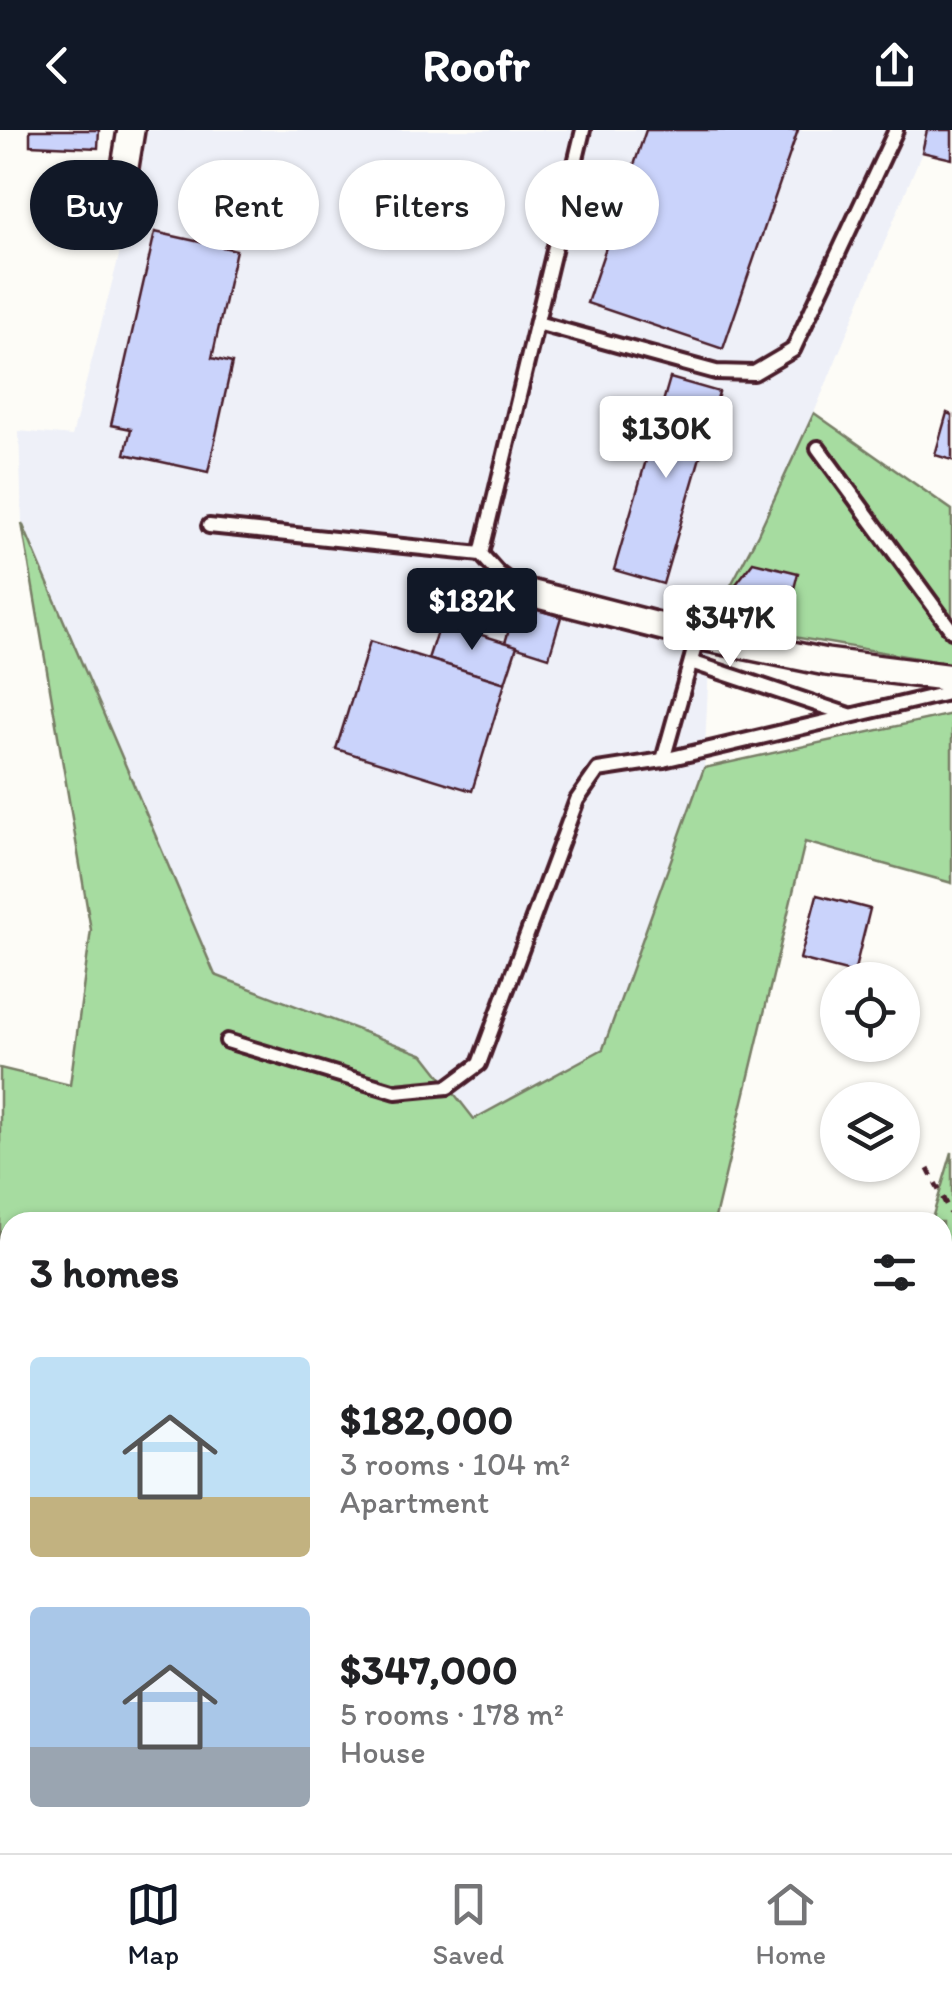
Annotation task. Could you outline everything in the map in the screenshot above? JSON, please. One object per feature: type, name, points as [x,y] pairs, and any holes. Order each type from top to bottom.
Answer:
[{"type":"street","points":[[126,160],[132,130]]},
{"type":"street","points":[[522,591],[698,636],[826,662],[952,678]]},
{"type":"lane","points":[[481,554],[583,130]]},
{"type":"lane","points":[[537,323],[716,372],[754,373],[793,350],[896,130]]},
{"type":"lane","points":[[818,448],[952,631]]},
{"type":"lane","points":[[209,526],[481,554],[522,591]]},
{"type":"lane","points":[[663,760],[698,636]]},
{"type":"lane","points":[[691,662],[851,716]]},
{"type":"lane","points":[[227,1042],[396,1092],[448,1087],[479,1064],[576,800],[598,770],[663,760],[952,692]]},
{"type":"path","points":[[928,1169],[950,1212]]},
{"type":"shaded area","points":[[147,130],[927,130],[922,152],[814,413],[758,534],[711,623],[704,768],[603,1049],[474,1119],[424,1055],[215,975],[22,523],[19,431],[72,436],[121,250],[158,250],[158,160],[142,160]]},
{"type":"green space","points":[[814,413],[952,510],[952,664],[711,623],[758,534]]},
{"type":"green space","points":[[22,523],[215,975],[424,1055],[474,1119],[603,1049],[704,768],[952,714],[952,883],[805,842],[716,1212],[0,1212],[0,1068],[70,1085],[91,930]]},
{"type":"green space","points":[[952,1152],[952,1212],[934,1212]]},
{"type":"building","points":[[30,130],[99,130],[98,148],[30,145]]},
{"type":"building","points":[[646,130],[798,130],[723,349],[587,303],[605,250],[659,250],[659,160],[636,160]]},
{"type":"building","points":[[927,130],[952,130],[952,159],[922,152]]},
{"type":"building","points":[[158,233],[178,237],[178,250],[236,250],[212,358],[232,363],[208,472],[125,454],[131,429],[111,425],[151,250],[158,250]]},
{"type":"building","points":[[670,378],[719,392],[663,584],[614,570]]},
{"type":"building","points":[[947,413],[952,415],[952,460],[935,455]]},
{"type":"building","points":[[753,562],[798,573],[788,612],[727,596]]},
{"type":"building","points":[[517,603],[561,617],[549,657],[505,643]]},
{"type":"building","points":[[440,622],[517,646],[505,683],[428,659]]},
{"type":"building","points":[[370,641],[505,683],[472,791],[336,749]]},
{"type":"building","points":[[817,895],[870,909],[857,962],[820,964],[800,959]]}]
